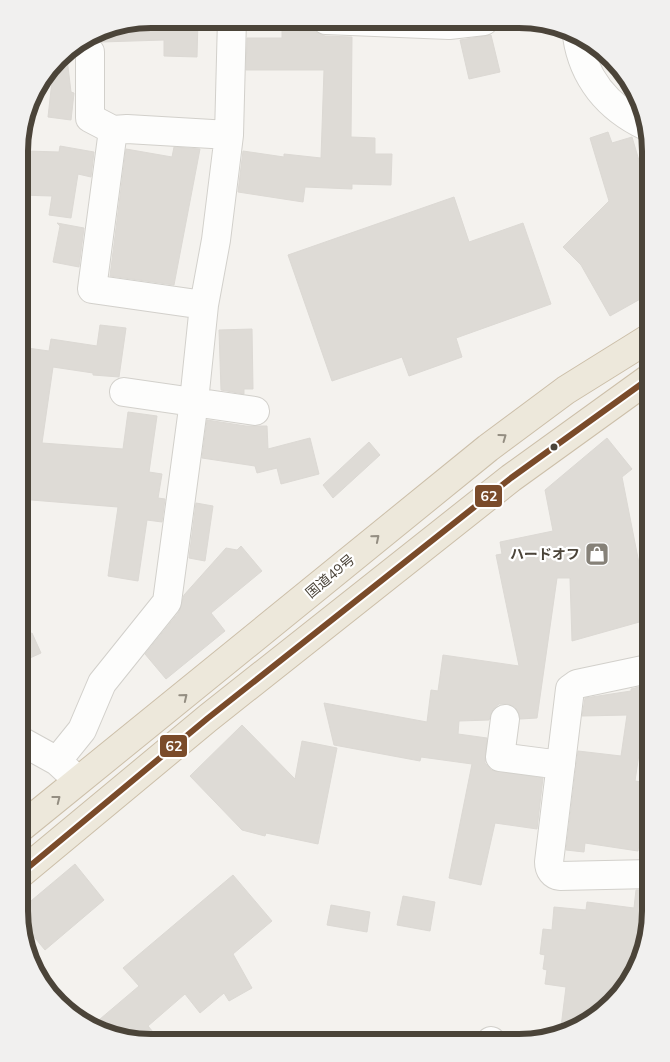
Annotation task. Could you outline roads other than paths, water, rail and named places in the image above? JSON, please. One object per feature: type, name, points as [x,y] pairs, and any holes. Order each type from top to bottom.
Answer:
[{"type":"highway","name":"国道49号","points":[[28,822],[488,448],[566,390],[642,343]]},
{"type":"highway","points":[[28,867],[208,718],[510,478],[642,383]]},
{"type":"street","points":[[57,761],[82,730],[102,683],[167,602],[194,401],[204,305],[216,240],[229,135],[232,28]]},
{"type":"street","points":[[579,43],[587,73],[600,92],[617,108],[639,121]]},
{"type":"street","points":[[90,52],[90,118],[113,130],[127,129],[229,135]]},
{"type":"street","points":[[113,130],[92,288],[204,305]]},
{"type":"street","points":[[124,392],[255,411]]},
{"type":"street","points":[[642,670],[577,684],[572,687],[549,862],[549,868],[553,873],[560,876],[642,874]]},
{"type":"street","points":[[505,719],[500,757],[561,765]]},
{"type":"street","points":[[28,745],[57,761],[80,781]]},
{"type":"place","name":"ハードオフ","points":[[597,554]]}]
